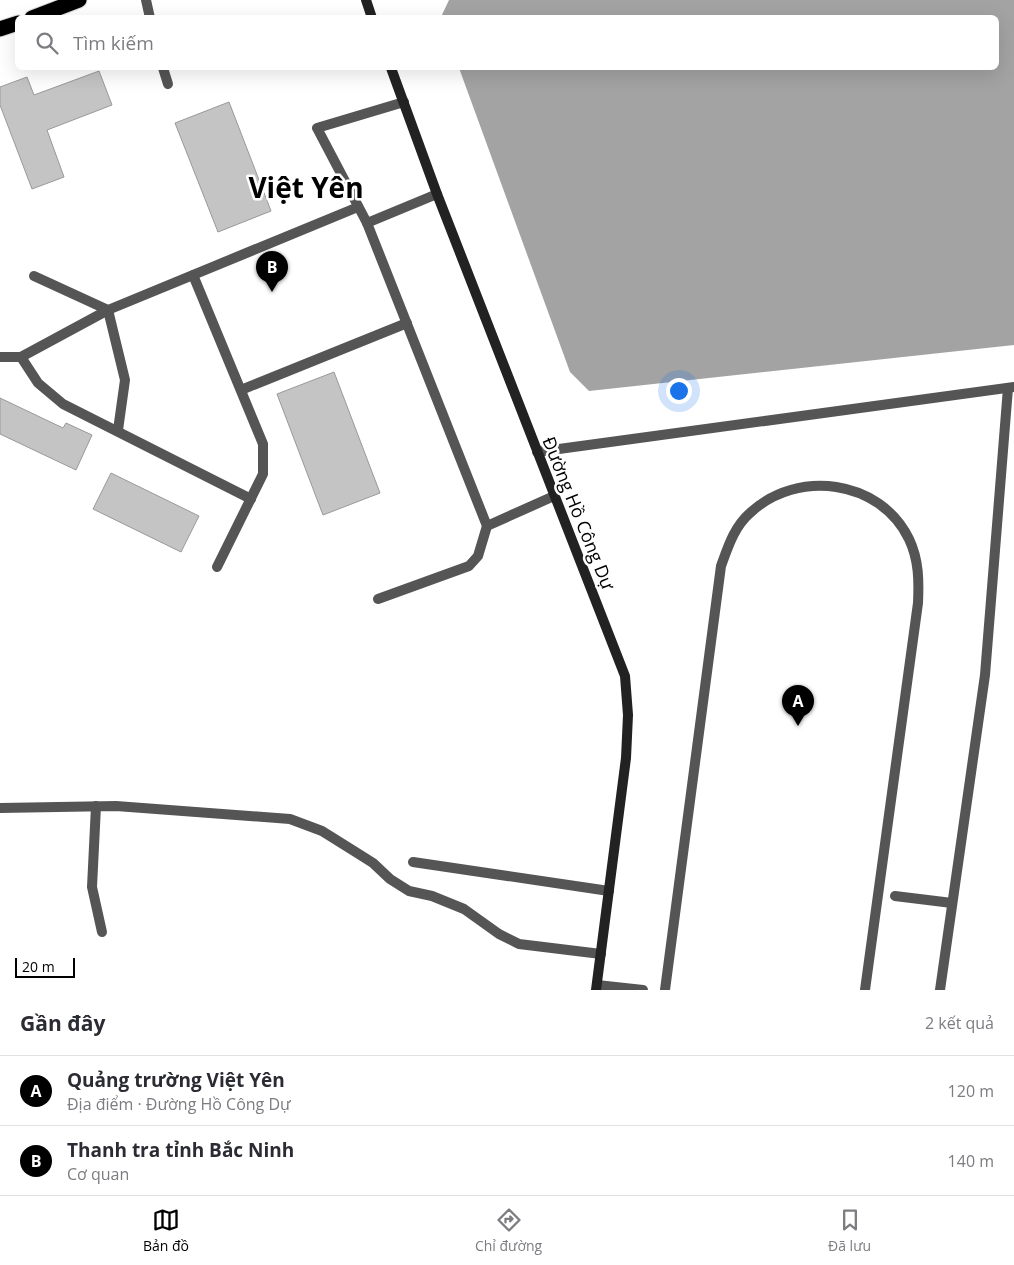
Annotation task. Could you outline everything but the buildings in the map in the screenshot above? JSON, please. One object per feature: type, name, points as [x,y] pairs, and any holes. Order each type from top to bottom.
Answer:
[{"type":"highway","points":[[40,15],[79,0]]},
{"type":"highway","points":[[0,29],[15,24]]},
{"type":"street","points":[[146,0],[149,15]]},
{"type":"street","points":[[366,0],[371,15]]},
{"type":"street","points":[[164,70],[168,84]]},
{"type":"street","name":"Đường Hồ Công Dự","points":[[392,70],[437,194],[626,676],[628,715],[626,758],[597,987]]},
{"type":"street","points":[[378,599],[469,566],[478,556],[487,526],[368,223],[318,128],[404,102]]},
{"type":"street","points":[[368,223],[437,194]]},
{"type":"street","points":[[0,358],[21,357],[108,310],[358,207]]},
{"type":"street","points":[[193,275],[263,444],[262,474],[217,567]]},
{"type":"street","points":[[34,276],[108,310]]},
{"type":"street","points":[[108,310],[125,380],[118,430]]},
{"type":"street","points":[[241,390],[407,323]]},
{"type":"street","points":[[21,357],[38,383],[63,404],[118,430],[251,499]]},
{"type":"street","points":[[537,452],[1011,388],[985,675],[940,990]]},
{"type":"street","points":[[666,990],[721,566],[731,538],[749,513],[774,495],[802,486],[832,485],[864,494],[890,513],[909,539],[919,570],[918,603],[865,990]]},
{"type":"street","points":[[487,526],[554,496]]},
{"type":"street","points":[[96,806],[92,887],[102,932]]},
{"type":"street","points":[[0,808],[96,806],[290,819],[322,831],[373,862],[390,879],[408,891],[432,896],[464,909],[499,934],[519,944],[601,954]]},
{"type":"street","points":[[413,862],[609,891]]},
{"type":"street","points":[[895,896],[952,903]]},
{"type":"street","points":[[597,987],[643,990]]},
{"type":"shaded area","points":[[449,0],[1014,0],[1014,345],[589,391],[570,372],[460,70],[999,70],[999,15],[442,15]]},
{"type":"place","name":"Thanh tra tỉnh Bắc Ninh","points":[[272,292]]},
{"type":"place","name":"Quảng trường Việt Yên","points":[[798,726]]},
{"type":"district","name":"Việt Yên","points":[[306,187]]}]
